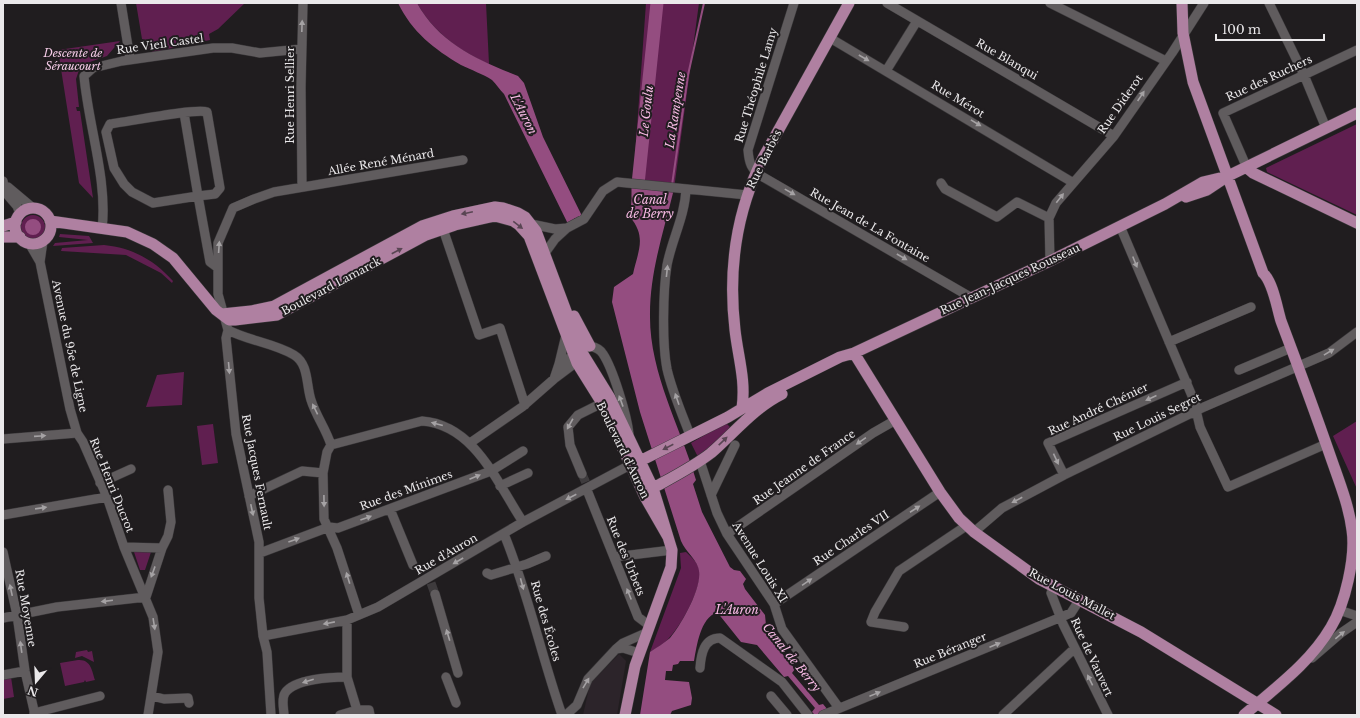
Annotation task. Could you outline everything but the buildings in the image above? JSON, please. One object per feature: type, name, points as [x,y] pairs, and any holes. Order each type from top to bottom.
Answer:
[{"type":"main road","name":"Rue Barbès","points":[[751,400],[744,379],[735,330],[732,294],[733,262],[737,231],[746,196],[756,173],[849,3]]},
{"type":"main road","points":[[1181,3],[1183,33],[1193,82],[1263,273],[1267,276],[1274,301],[1341,486],[1352,531],[1349,575],[1339,610],[1332,626],[1321,642],[1299,666],[1244,715]]},
{"type":"main road","name":"Rue Jean-Jacques Rousseau","points":[[634,466],[651,455],[728,417],[751,400],[840,357],[854,353],[972,298],[1165,204],[1207,190],[1228,176],[1357,113]]},
{"type":"main road","points":[[1247,168],[1253,173],[1357,224]]},
{"type":"main road","name":"Boulevard Lamarck","points":[[222,314],[251,311],[274,306],[422,226],[453,216],[495,207],[518,213],[531,224],[536,231],[581,354]]},
{"type":"main road","points":[[3,226],[32,208],[42,210],[50,221],[59,224],[84,225],[133,234],[153,244],[173,258],[205,299],[222,314]]},
{"type":"main road","name":"Boulevard Lamarck","points":[[222,314],[229,320],[278,315],[426,235],[443,229],[495,216],[507,219],[519,225],[529,236],[566,334],[581,354]]},
{"type":"main road","points":[[18,218],[15,228],[24,240]]},
{"type":"main road","points":[[46,237],[50,221]]},
{"type":"main road","points":[[3,237],[24,240],[46,237],[59,232],[102,229]]},
{"type":"main road","name":"Rue Louis Mallet","points":[[854,353],[894,421],[940,492],[959,518],[970,529],[1005,556],[1054,587],[1080,599],[1141,632],[1276,715]]},
{"type":"main road","name":"Boulevard d'Auron","points":[[581,354],[602,404],[668,537]]},
{"type":"main road","name":"Boulevard d'Auron","points":[[581,354],[610,398],[629,439],[634,466],[658,486],[672,550],[671,567],[635,666]]},
{"type":"main road","points":[[658,486],[697,463],[734,430],[751,400]]},
{"type":"main road","points":[[728,417],[732,422],[734,430]]},
{"type":"main road","points":[[625,715],[635,666]]},
{"type":"main road","points":[[633,715],[635,700],[635,666]]},
{"type":"street","points":[[121,3],[130,59]]},
{"type":"street","name":"Rue Henri Sellier","points":[[302,187],[301,49],[303,3]]},
{"type":"street","name":"Rue Théophile Lamy","points":[[756,173],[749,163],[748,150],[794,3]]},
{"type":"street","name":"Rue Blanqui","points":[[887,3],[1114,136]]},
{"type":"street","points":[[1050,3],[1166,61]]},
{"type":"street","name":"Rue Diderot","points":[[1050,261],[1049,218],[1056,202],[1114,136],[1204,3]]},
{"type":"street","points":[[1269,3],[1304,75],[1326,128]]},
{"type":"street","points":[[886,71],[917,21]]},
{"type":"street","name":"Rue Mérot","points":[[830,38],[1072,182]]},
{"type":"street","name":"Rue Vieil Castel","points":[[102,229],[104,216],[99,169],[84,76],[94,68],[130,59],[222,47],[260,53],[301,49]]},
{"type":"street","name":"Rue des Ruchers","points":[[1247,168],[1223,113],[1357,50]]},
{"type":"street","points":[[92,131],[107,128],[110,124],[184,113],[208,112],[220,188],[215,194],[153,203],[132,192],[124,184],[114,168],[107,128]]},
{"type":"street","points":[[184,113],[210,262],[218,268]]},
{"type":"street","name":"Allée René Ménard","points":[[218,268],[218,243],[234,208],[254,199],[272,193],[302,187],[395,173],[463,160]]},
{"type":"street","name":"Rue Jean de La Fontaine","points":[[756,173],[972,298]]},
{"type":"street","points":[[545,253],[555,239],[569,227],[584,219],[603,191],[617,182],[627,181],[746,196]]},
{"type":"street","points":[[4,183],[32,208]]},
{"type":"street","points":[[4,183],[5,192],[17,206],[18,218]]},
{"type":"street","points":[[941,183],[944,189],[997,217],[1017,202],[1049,218]]},
{"type":"street","points":[[681,188],[685,204],[667,265],[664,295],[665,340],[667,369],[687,437]]},
{"type":"street","points":[[531,224],[555,229],[569,227]]},
{"type":"street","points":[[1120,226],[1187,382],[1197,410],[1200,427],[1228,487],[1327,446]]},
{"type":"street","points":[[443,229],[479,335],[500,328],[525,405]]},
{"type":"street","name":"Avenue du 95e de Ligne","points":[[40,262],[46,237]]},
{"type":"street","name":"Avenue du 95e de Ligne","points":[[24,240],[40,262],[70,409],[77,433]]},
{"type":"street","name":"Rue Jacques Fernault","points":[[218,268],[218,294],[222,314],[228,330],[226,338],[232,408],[240,459],[260,552],[258,560],[259,598],[263,636],[267,652],[271,715]]},
{"type":"street","points":[[1169,342],[1251,307]]},
{"type":"street","points":[[228,330],[238,335],[278,347],[299,359],[304,366],[312,402],[328,434],[331,445],[327,452],[323,473],[324,519],[329,527],[359,615]]},
{"type":"street","name":"Rue Louis Segret","points":[[904,626],[871,622],[875,612],[899,571],[970,529],[1002,508],[1197,410],[1328,353],[1357,332]]},
{"type":"street","points":[[554,379],[566,334]]},
{"type":"street","name":"Boulevard d'Auron","points":[[581,354],[596,347],[602,353],[608,364],[627,419],[629,439]]},
{"type":"street","points":[[1239,370],[1291,348]]},
{"type":"street","points":[[559,364],[581,354]]},
{"type":"street","points":[[470,443],[525,405],[581,354]]},
{"type":"street","name":"Rue André Chénier","points":[[1064,476],[1048,443],[1187,382]]},
{"type":"street","name":"Rue des Urbets","points":[[602,404],[578,415],[568,427],[570,445],[638,616],[649,629]]},
{"type":"street","name":"Rue Jeanne de France","points":[[727,534],[873,433],[894,421]]},
{"type":"street","points":[[331,445],[422,422],[434,422],[446,426],[470,443],[491,471],[523,522]]},
{"type":"street","points":[[3,439],[77,433]]},
{"type":"street","name":"Rue Henri Ducrot","points":[[77,433],[106,497],[124,547],[146,596],[153,617],[158,652],[148,715]]},
{"type":"street","points":[[711,495],[735,445]]},
{"type":"street","name":"Rue des Minimes","points":[[260,552],[329,527],[338,528],[491,471],[523,451]]},
{"type":"street","name":"Avenue Louis XI","points":[[697,463],[727,534],[774,604],[782,629],[839,708]]},
{"type":"street","name":"Rue d'Auron","points":[[263,636],[347,620],[359,615],[430,581],[586,484],[634,466]]},
{"type":"street","points":[[100,483],[131,469]]},
{"type":"street","points":[[249,496],[302,471],[323,473]]},
{"type":"street","points":[[500,486],[528,473]]},
{"type":"street","points":[[3,618],[56,607],[146,596],[162,548],[168,536],[171,522],[168,490]]},
{"type":"street","name":"Rue Charles VII","points":[[774,604],[940,492]]},
{"type":"street","points":[[3,515],[106,497]]},
{"type":"street","points":[[390,509],[413,565]]},
{"type":"street","name":"Rue des Écoles","points":[[504,534],[517,566],[538,641],[562,715]]},
{"type":"street","points":[[124,547],[162,548]]},
{"type":"street","points":[[614,557],[672,550]]},
{"type":"street","name":"Rue Moyenne","points":[[3,552],[17,615],[25,671],[35,714]]},
{"type":"street","points":[[487,573],[491,575],[527,564],[546,556]]},
{"type":"street","name":"Rue de Vauvert","points":[[1054,587],[1050,593],[1060,618],[1108,715]]},
{"type":"street","points":[[435,594],[458,673]]},
{"type":"street","name":"Rue Béranger","points":[[823,715],[1060,618],[1071,613],[1080,599]]},
{"type":"street","points":[[1339,610],[1357,616]]},
{"type":"street","points":[[347,620],[347,677],[357,710]]},
{"type":"street","points":[[1299,666],[1315,656],[1341,633],[1357,622]]},
{"type":"street","points":[[566,715],[577,705],[588,679],[623,643],[649,629]]},
{"type":"street","points":[[700,668],[702,653],[707,643],[713,638],[720,638],[782,682],[808,715]]},
{"type":"street","points":[[616,650],[623,648],[639,653]]},
{"type":"street","points":[[1003,715],[1075,648]]},
{"type":"street","points":[[3,675],[25,671]]},
{"type":"street","points":[[284,715],[283,698],[286,691],[307,680],[347,677]]},
{"type":"street","points":[[446,678],[456,703]]},
{"type":"street","points":[[35,714],[100,696]]},
{"type":"street","points":[[152,696],[164,699],[188,698],[189,703]]},
{"type":"street","points":[[771,696],[787,715]]},
{"type":"street","points":[[340,715],[357,710],[370,713]]},
{"type":"shaded area","points":[[619,654],[626,661],[617,715],[583,715],[590,684]]},
{"type":"green space","points":[[136,3],[245,3],[218,29],[209,34],[210,40],[153,52],[147,48],[146,40],[142,39]]},
{"type":"green space","points":[[417,3],[486,3],[489,64],[478,59],[448,40],[431,23]]},
{"type":"green space","points":[[646,3],[699,3],[674,189],[633,183]]},
{"type":"green space","name":"Descente de Séraucourt","points":[[120,41],[107,56],[87,63],[79,70],[76,79],[79,107],[76,107],[77,111],[80,111],[93,198],[79,183],[58,50]]},
{"type":"green space","points":[[1357,124],[1357,215],[1267,172],[1266,168]]},
{"type":"green space","points":[[33,215],[42,218],[45,227],[42,236],[33,239],[24,236],[21,227],[24,218]]},
{"type":"green space","points":[[60,234],[89,236],[93,243],[53,246],[55,243],[88,240],[59,237]]},
{"type":"green space","points":[[104,245],[124,249],[142,256],[166,274],[173,281],[172,283],[161,273],[126,255],[61,251],[62,248]]},
{"type":"green space","points":[[184,372],[182,405],[146,407],[157,375]]},
{"type":"green space","points":[[1357,421],[1357,489],[1333,436]]},
{"type":"green space","points":[[213,424],[218,463],[202,465],[197,426]]},
{"type":"green space","points":[[727,424],[730,427],[727,431],[698,457],[691,443],[722,425]]},
{"type":"green space","points":[[134,552],[151,552],[145,570],[140,570]]},
{"type":"green space","points":[[686,552],[698,566],[700,573],[696,593],[686,614],[674,632],[665,642],[650,652],[681,568],[680,553]]},
{"type":"green space","points":[[87,650],[88,652],[92,651],[94,662],[82,656],[75,658],[76,652]]},
{"type":"green space","points":[[78,660],[86,661],[92,669],[95,680],[86,682],[85,680],[84,682],[65,686],[60,663]]},
{"type":"green space","points":[[11,677],[14,697],[3,699],[3,678]]},
{"type":"water","name":"L'Auron","points":[[398,3],[417,3],[436,29],[448,39],[474,56],[518,76],[524,83],[543,137],[583,218],[575,218],[568,224],[504,94],[495,83],[485,76],[461,65],[433,46],[410,23]]},
{"type":"water","points":[[633,183],[674,189],[658,251],[652,282],[650,314],[651,336],[660,378],[696,480],[693,484],[702,512],[730,567],[734,570],[740,571],[746,579],[743,584],[745,589],[765,615],[767,636],[795,669],[792,673],[819,705],[823,704],[832,715],[815,715],[812,712],[815,708],[788,676],[784,677],[757,645],[741,642],[717,612],[711,615],[703,626],[698,640],[694,661],[680,661],[678,664],[673,665],[672,671],[666,671],[665,680],[689,682],[692,698],[691,705],[672,711],[670,715],[640,715],[650,652],[670,638],[680,624],[695,594],[699,574],[697,564],[681,541],[640,412],[612,302],[614,287],[633,274],[639,251],[640,238],[635,224],[630,217]]},
{"type":"water","points":[[33,219],[40,224],[41,227],[36,234],[33,235],[26,230],[25,227],[30,220]]},
{"type":"waterway","name":"Le Goulu","points":[[638,196],[657,3]]},
{"type":"waterway","name":"La Rampenne","points":[[672,185],[688,75],[704,3]]},
{"type":"tunnel","points":[[582,474],[586,483]]},
{"type":"tunnel","points":[[431,583],[435,594]]},
{"type":"water label","name":"Canal de Berry","points":[[650,206]]},
{"type":"water label","name":"Canal de Berry","points":[[792,657]]}]
